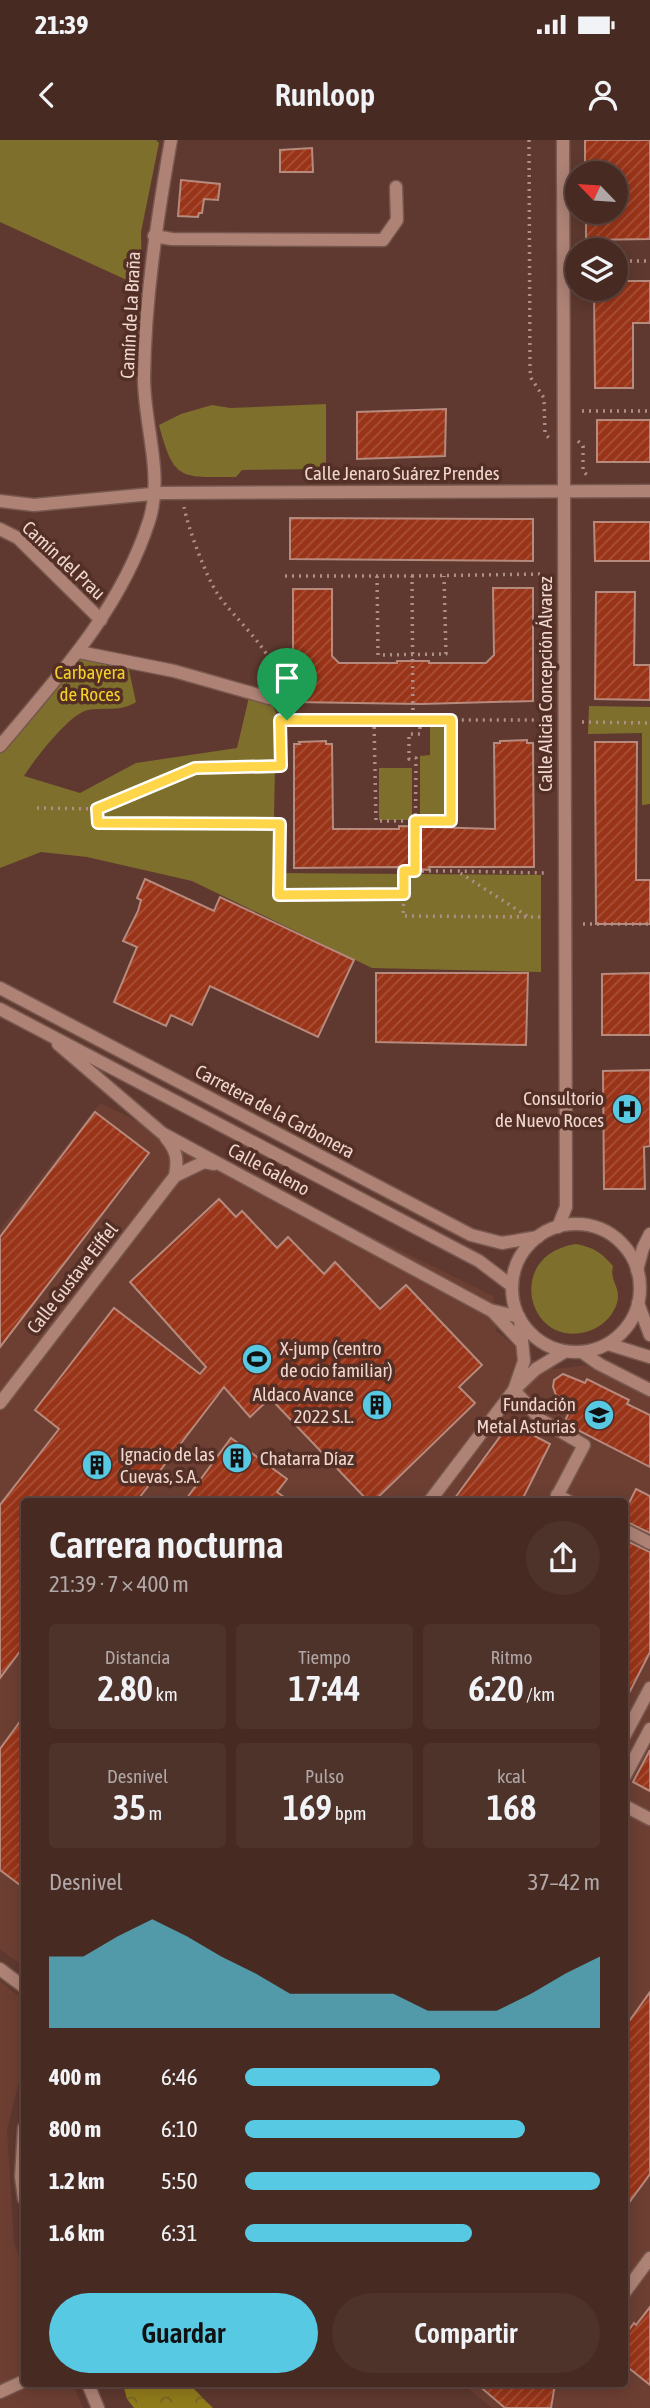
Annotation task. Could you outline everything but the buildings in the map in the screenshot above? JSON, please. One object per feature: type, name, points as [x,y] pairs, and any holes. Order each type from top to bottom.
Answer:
[{"type":"street","name":"Camín de La Braña","points":[[0,746],[79,652],[101,620],[134,560],[149,521],[154,493],[152,445],[144,380],[154,236],[171,140]]},
{"type":"street","name":"Calle Alicia Concepción Álvarez","points":[[558,1227],[566,1207],[563,140]]},
{"type":"street","points":[[154,236],[173,239],[383,240],[397,220],[396,187]]},
{"type":"street","name":"Calle Jenaro Suárez Prendes","points":[[0,501],[34,505],[154,493],[650,491]]},
{"type":"street","name":"Camín del Prau","points":[[0,529],[18,538],[101,620]]},
{"type":"street","points":[[79,652],[174,671],[269,698]]},
{"type":"street","name":"Carretera de la Carbonera","points":[[0,988],[471,1235],[502,1243],[538,1237]]},
{"type":"street","name":"Carretera de la Carbonera","points":[[0,1009],[479,1261],[512,1286]]},
{"type":"street","name":"Calle Galeno","points":[[48,1034],[81,1066],[162,1133],[490,1310],[519,1318]]},
{"type":"street","points":[[162,1133],[175,1149],[178,1161],[175,1176]]},
{"type":"street","name":"Calle Gustave Eiffel","points":[[0,1403],[175,1176],[204,1162],[221,1165]]},
{"type":"street","points":[[514,1390],[524,1362],[512,1286],[515,1267],[524,1250],[538,1237],[558,1227],[583,1224],[606,1232],[625,1247],[637,1269],[640,1286],[638,1303],[628,1326],[608,1344],[582,1352],[564,1352],[546,1345],[530,1333],[519,1318]]},
{"type":"street","points":[[637,1269],[650,1234]]},
{"type":"street","points":[[638,1303],[650,1335]]},
{"type":"street","name":"Calle Galeno","points":[[490,1310],[522,1343]]},
{"type":"street","points":[[608,1344],[650,1357]]},
{"type":"street","points":[[432,1498],[514,1390],[536,1369],[564,1352]]},
{"type":"street","points":[[582,1352],[599,1364],[650,1390]]},
{"type":"street","points":[[514,1390],[541,1420],[584,1444],[555,1498]]},
{"type":"street","points":[[628,1532],[650,1543]]},
{"type":"street","points":[[628,1729],[650,1688]]},
{"type":"street","points":[[628,1770],[650,1729]]},
{"type":"street","points":[[628,1808],[650,1819]]},
{"type":"street","points":[[0,1969],[21,1985]]},
{"type":"street","points":[[628,2288],[650,2258]]},
{"type":"street","points":[[0,2392],[21,2382]]},
{"type":"street","points":[[89,2387],[98,2408]]},
{"type":"path","points":[[628,261],[650,261]]},
{"type":"path","points":[[582,411],[650,411]]},
{"type":"path","points":[[184,505],[217,593],[276,672],[278,685],[269,698],[287,720]]},
{"type":"path","points":[[285,576],[542,574]]},
{"type":"path","points":[[377,576],[379,655],[412,655],[446,654],[444,576]]},
{"type":"path","points":[[412,576],[413,720]]},
{"type":"path","points":[[37,808],[97,809],[195,768],[281,766],[280,720],[543,720]]},
{"type":"path","points":[[374,720],[376,821],[451,821],[451,720]]},
{"type":"path","points":[[415,871],[416,758],[409,759],[409,734],[420,734],[420,720]]},
{"type":"path","points":[[582,722],[650,723]]},
{"type":"path","points":[[97,809],[98,823],[280,824],[279,895],[404,894]]},
{"type":"path","points":[[544,873],[404,871],[403,916],[544,917]]},
{"type":"path","points":[[457,871],[528,917]]},
{"type":"path","points":[[583,924],[650,924]]},
{"type":"shaded area","points":[[100,1103],[493,1296],[496,1331],[533,1360],[554,1369],[612,1362],[650,1381],[650,2408],[492,2408],[467,2387],[628,2387],[628,1498],[21,1498],[21,1965],[0,1949],[0,1229]]},
{"type":"shaded area","points":[[0,1981],[21,1998],[21,2073],[7,2130],[14,2243],[21,2261],[21,2387],[74,2387],[83,2408],[0,2408]]},
{"type":"green space","points":[[0,140],[156,140],[159,143],[141,232],[142,287],[0,222]]},
{"type":"green space","points":[[326,404],[326,469],[242,470],[236,477],[191,476],[175,467],[159,425],[181,414],[212,405],[230,408]]},
{"type":"green space","name":"Carbayera de Roces","points":[[79,652],[127,661],[136,702],[125,707],[80,713],[53,738],[24,776],[80,793],[136,763],[237,748],[250,693],[269,698],[276,713],[273,873],[541,875],[541,972],[372,968],[192,881],[87,857],[41,852],[0,868],[0,746]]},
{"type":"green space","points":[[589,706],[650,707],[650,804],[642,805],[642,733],[588,734]]},
{"type":"green space","points":[[430,725],[448,725],[448,818],[420,818],[420,756],[430,755]]},
{"type":"green space","points":[[379,768],[412,768],[412,820],[379,820]]},
{"type":"green space","points":[[576,1244],[597,1251],[613,1266],[618,1300],[611,1314],[601,1324],[589,1331],[568,1333],[551,1327],[539,1315],[532,1299],[532,1282],[539,1265],[553,1252]]},
{"type":"green space","points":[[124,2387],[192,2387],[213,2408],[134,2408],[127,2399]]},
{"type":"place","name":"Consultorio de Nuevo Roces","points":[[627,1109]]},
{"type":"place","name":"X-jump (centro de ocio familiar)","points":[[257,1359]]},
{"type":"place","name":"Aldaco Avance 2022 S.L.","points":[[377,1405]]},
{"type":"place","name":"Fundación Metal Asturias","points":[[599,1415]]},
{"type":"place","name":"Chatarra Díaz","points":[[237,1458]]},
{"type":"place","name":"Ignacio de las Cuevas, S.A.","points":[[97,1465]]},
{"type":"route","points":[[280,720],[287,720],[451,720],[451,821],[415,821],[415,871],[404,871],[404,894],[279,895],[280,824],[98,823],[97,809],[195,768],[281,766],[280,720]]}]
